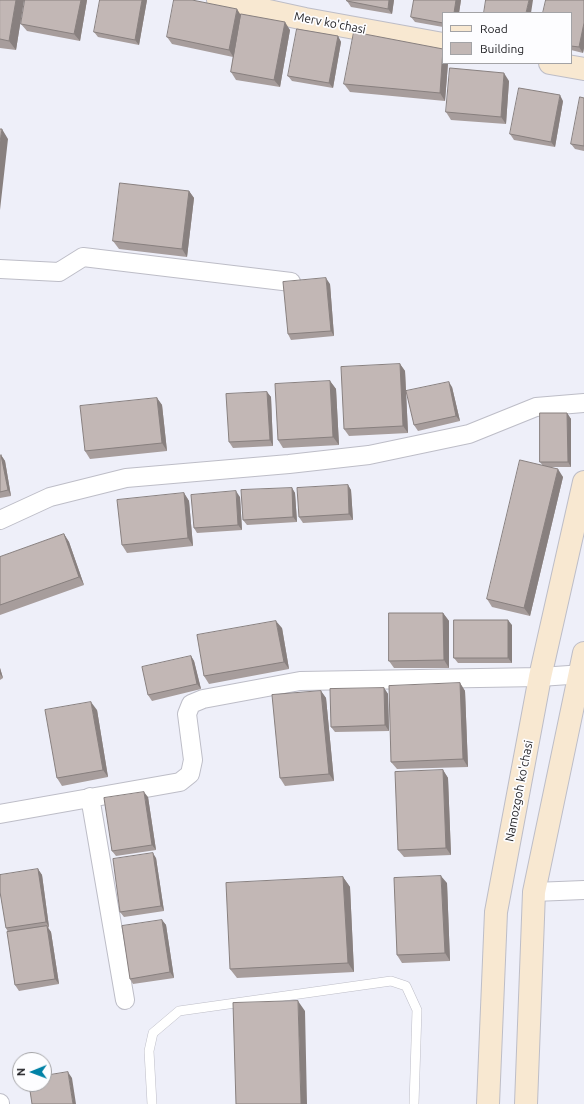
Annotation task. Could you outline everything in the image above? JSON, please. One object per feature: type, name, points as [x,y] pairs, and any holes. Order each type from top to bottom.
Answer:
[{"type":"main road","name":"Merv ko'chasi","points":[[218,0],[254,4],[305,19],[442,44]]},
{"type":"main road","points":[[556,64],[584,69]]},
{"type":"main road","name":"Namozgoh ko'chasi","points":[[488,1104],[496,912],[540,677],[584,482]]},
{"type":"main road","points":[[526,1104],[534,892],[582,674],[584,653]]},
{"type":"street","points":[[0,269],[59,272],[83,257],[291,282]]},
{"type":"street","points":[[0,520],[50,497],[126,478],[289,464],[369,455],[469,434],[536,407],[584,403]]},
{"type":"street","points":[[0,814],[180,782],[190,774],[193,760],[187,714],[191,704],[203,698],[300,681],[540,677],[582,674]]},
{"type":"street","points":[[90,797],[125,1000]]},
{"type":"street","points":[[534,892],[584,890]]},
{"type":"lane","points":[[152,1104],[149,1051],[154,1033],[179,1011],[391,982],[406,986],[417,1010],[414,1104]]},
{"type":"building","points":[[0,0],[16,0],[9,41],[0,39]]},
{"type":"building","points":[[25,0],[81,0],[74,34],[21,24]]},
{"type":"building","points":[[100,0],[142,0],[135,40],[94,32]]},
{"type":"building","points":[[174,0],[192,0],[237,9],[229,50],[167,37]]},
{"type":"building","points":[[347,0],[389,0],[388,9]]},
{"type":"building","points":[[414,0],[456,0],[454,12],[442,12],[442,23],[411,17]]},
{"type":"building","points":[[486,0],[529,0],[526,12],[484,12]]},
{"type":"building","points":[[546,0],[584,0],[584,23],[579,47],[572,46],[572,12],[543,12]]},
{"type":"building","points":[[241,14],[285,22],[274,80],[231,72]]},
{"type":"building","points":[[297,29],[338,36],[329,83],[288,76]]},
{"type":"building","points":[[354,32],[442,49],[440,93],[344,84]]},
{"type":"building","points":[[450,68],[504,73],[501,117],[446,112]]},
{"type":"building","points":[[519,88],[560,95],[551,142],[510,134]]},
{"type":"building","points":[[580,97],[584,98],[584,146],[571,144]]},
{"type":"building","points":[[0,129],[2,129],[0,142]]},
{"type":"building","points":[[120,183],[189,191],[182,249],[113,241]]},
{"type":"building","points":[[326,278],[331,331],[288,334],[283,282]]},
{"type":"building","points":[[400,364],[403,426],[344,429],[341,367]]},
{"type":"building","points":[[330,381],[333,437],[278,440],[275,384]]},
{"type":"building","points":[[449,382],[456,416],[414,425],[406,391]]},
{"type":"building","points":[[267,392],[270,440],[229,442],[226,394]]},
{"type":"building","points":[[157,398],[162,443],[85,451],[80,406]]},
{"type":"building","points":[[540,413],[567,413],[568,462],[540,462]]},
{"type":"building","points":[[1,455],[8,490],[0,492],[0,456]]},
{"type":"building","points":[[520,460],[558,469],[524,608],[487,599]]},
{"type":"building","points":[[348,485],[349,514],[299,517],[297,488]]},
{"type":"building","points":[[292,488],[293,517],[243,520],[241,490]]},
{"type":"building","points":[[236,491],[238,525],[194,528],[191,495]]},
{"type":"building","points":[[184,493],[188,538],[122,545],[117,500]]},
{"type":"building","points":[[64,534],[79,577],[0,605],[0,557]]},
{"type":"building","points":[[389,613],[443,613],[444,660],[389,661]]},
{"type":"building","points":[[454,620],[508,620],[508,658],[454,658]]},
{"type":"building","points":[[276,621],[284,662],[204,676],[197,635]]},
{"type":"building","points":[[191,656],[197,684],[148,695],[142,667]]},
{"type":"building","points":[[460,683],[463,759],[391,762],[389,686]]},
{"type":"building","points":[[384,688],[385,725],[331,727],[330,689]]},
{"type":"building","points":[[321,691],[329,774],[280,778],[272,695]]},
{"type":"building","points":[[91,702],[103,770],[57,778],[45,710]]},
{"type":"building","points":[[443,770],[446,848],[398,850],[395,772]]},
{"type":"building","points":[[144,792],[152,845],[112,851],[104,798]]},
{"type":"building","points":[[153,853],[161,906],[120,912],[113,859]]},
{"type":"building","points":[[38,869],[46,922],[6,928],[0,892],[0,875]]},
{"type":"building","points":[[441,876],[445,953],[397,955],[394,878]]},
{"type":"building","points":[[343,877],[348,963],[230,969],[226,883]]},
{"type":"building","points":[[162,920],[170,972],[130,979],[122,926]]},
{"type":"building","points":[[47,926],[55,979],[15,985],[7,932]]},
{"type":"building","points":[[298,1001],[301,1104],[236,1104],[233,1003]]},
{"type":"building","points":[[68,1072],[73,1104],[32,1104],[30,1092],[52,1092],[52,1075]]}]
